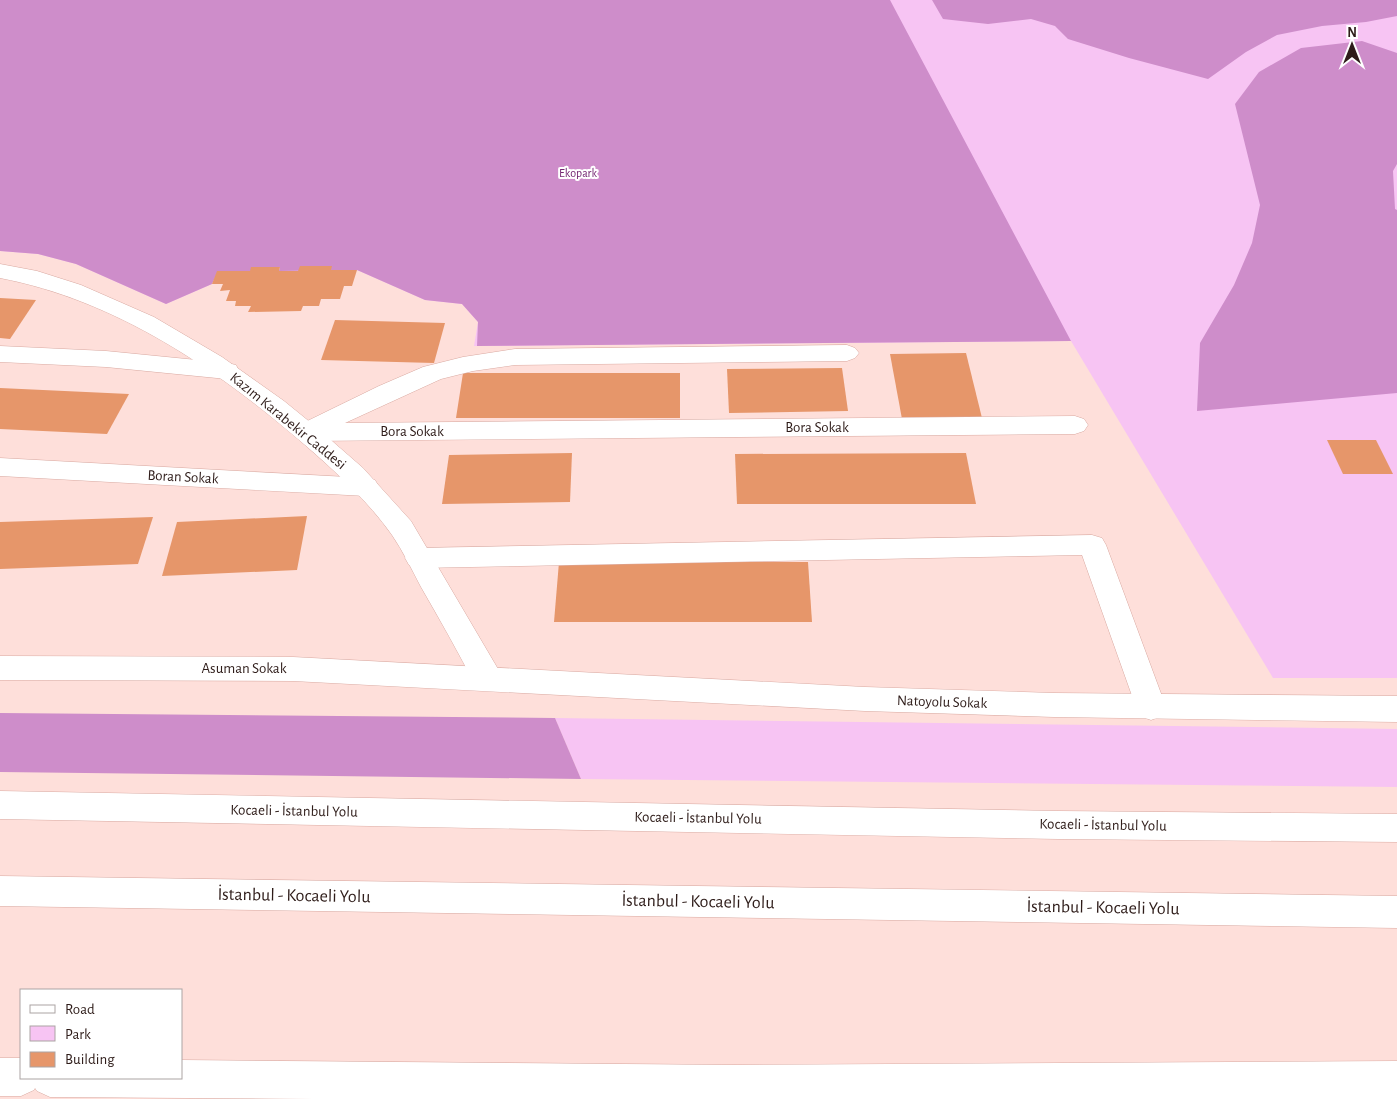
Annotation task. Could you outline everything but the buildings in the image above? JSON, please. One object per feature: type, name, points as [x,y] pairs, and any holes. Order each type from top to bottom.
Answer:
[{"type":"main road","name":"Kazım Karabekir Caddesi","points":[[0,271],[28,275],[60,284],[108,304],[228,371],[306,432],[366,487],[397,522],[487,678]]},
{"type":"main road","points":[[306,432],[378,396],[433,373],[472,363],[515,357],[847,353]]},
{"type":"main road","points":[[0,354],[106,359],[228,371]]},
{"type":"main road","name":"Bora Sokak","points":[[306,432],[1074,425]]},
{"type":"main road","name":"Boran Sokak","points":[[0,467],[366,487]]},
{"type":"main road","points":[[419,558],[1092,544],[1152,707]]},
{"type":"main road","name":"Asuman Sokak","points":[[0,668],[293,669],[487,678]]},
{"type":"main road","name":"Natoyolu Sokak","points":[[487,678],[866,699],[1054,706],[1397,709]]},
{"type":"main road","name":"Kocaeli - İstanbul Yolu","points":[[0,805],[1049,825],[1397,828]]},
{"type":"main road","name":"İstanbul - Kocaeli Yolu","points":[[0,891],[1397,912]]},
{"type":"main road","points":[[0,1077],[20,1077]]},
{"type":"main road","points":[[163,1079],[727,1084],[1397,1080]]},
{"type":"green space","points":[[0,0],[1397,0],[1397,678],[1273,678],[1071,341],[474,346],[478,322],[462,304],[425,300],[357,270],[279,271],[280,267],[250,271],[218,271],[212,284],[166,304],[76,264],[38,254],[0,251]]},
{"type":"green space","name":"Ekopark","points":[[0,0],[890,0],[1071,341],[477,346],[478,322],[462,304],[425,300],[357,270],[279,271],[280,267],[250,271],[218,271],[212,284],[166,304],[76,264],[38,254],[0,251]]},
{"type":"green space","points":[[932,0],[1397,0],[1397,16],[1366,22],[1322,26],[1277,35],[1246,52],[1208,79],[1129,58],[1068,39],[1055,26],[1031,19],[988,24],[943,19]]},
{"type":"green space","points":[[1362,41],[1397,53],[1397,164],[1393,171],[1395,209],[1397,210],[1397,393],[1197,411],[1200,343],[1234,285],[1252,243],[1260,205],[1235,104],[1259,72],[1301,48]]},
{"type":"green space","points":[[0,713],[555,718],[581,779],[0,772]]},
{"type":"green space","points":[[555,718],[1397,729],[1397,787],[581,779]]}]
